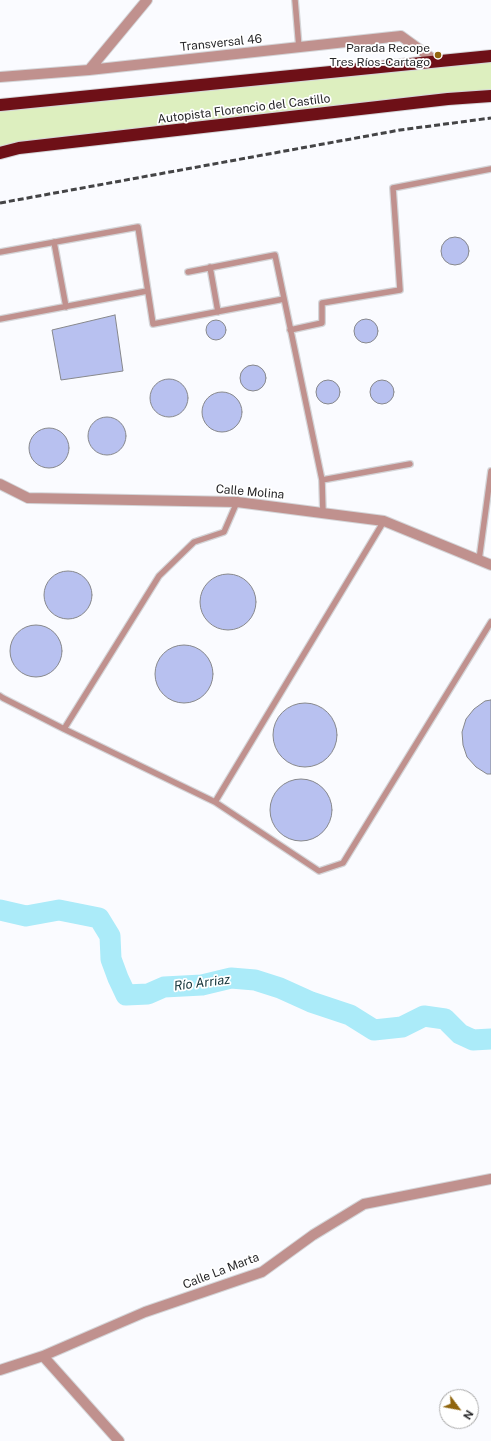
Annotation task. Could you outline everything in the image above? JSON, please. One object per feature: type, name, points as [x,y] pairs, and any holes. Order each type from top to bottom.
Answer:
[{"type":"highway","points":[[0,105],[491,56]]},
{"type":"highway","name":"Autopista Florencio del Castillo","points":[[0,153],[19,148],[448,99],[491,96]]},
{"type":"street","points":[[89,70],[147,0]]},
{"type":"street","name":"Transversal 46","points":[[0,77],[89,70],[401,36],[437,62]]},
{"type":"street","name":"Calle Molina","points":[[0,484],[28,498],[237,502],[384,521],[491,565]]},
{"type":"street","name":"Calle La Marta","points":[[0,1370],[44,1356],[145,1312],[262,1272],[313,1235],[364,1204],[491,1179]]},
{"type":"street","points":[[44,1356],[119,1441]]},
{"type":"lane","points":[[295,0],[299,48]]},
{"type":"lane","points":[[290,330],[322,323],[322,303],[400,290],[393,188],[491,169]]},
{"type":"lane","points":[[0,252],[138,226],[153,324],[284,299]]},
{"type":"lane","points":[[54,242],[66,307]]},
{"type":"lane","points":[[188,272],[275,255],[322,480],[323,513]]},
{"type":"lane","points":[[210,267],[218,312]]},
{"type":"lane","points":[[0,319],[147,291]]},
{"type":"lane","points":[[322,480],[410,464]]},
{"type":"lane","points":[[479,560],[491,471]]},
{"type":"lane","points":[[64,729],[159,576],[194,542],[224,532],[237,502]]},
{"type":"lane","points":[[215,802],[384,521]]},
{"type":"lane","points":[[0,696],[64,729],[215,802],[319,871],[343,863],[491,622]]},
{"type":"green space","points":[[491,58],[491,96],[0,153],[0,105]]},
{"type":"building","points":[[455,237],[465,241],[469,251],[465,261],[455,265],[445,261],[441,251],[445,241]]},
{"type":"building","points":[[115,315],[123,371],[61,380],[52,330]]},
{"type":"building","points":[[366,319],[374,323],[378,331],[374,339],[366,343],[358,339],[354,331],[358,323]]},
{"type":"building","points":[[212,320],[220,320],[226,326],[226,334],[220,340],[212,340],[206,334],[206,326]]},
{"type":"building","points":[[253,365],[262,369],[266,378],[262,387],[253,391],[244,387],[240,378],[244,369]]},
{"type":"building","points":[[169,379],[179,382],[185,388],[188,398],[185,408],[179,414],[169,417],[159,414],[153,408],[150,398],[153,388],[159,382]]},
{"type":"building","points":[[328,380],[337,383],[340,392],[337,401],[328,404],[319,401],[316,392],[319,383]]},
{"type":"building","points":[[382,380],[390,384],[394,392],[390,400],[382,404],[374,400],[370,392],[374,384]]},
{"type":"building","points":[[222,392],[230,394],[236,398],[240,404],[242,412],[240,420],[236,426],[230,430],[222,432],[214,430],[208,426],[204,420],[202,412],[204,404],[208,398],[214,394]]},
{"type":"building","points":[[107,417],[117,420],[123,426],[126,436],[123,446],[117,452],[107,455],[97,452],[91,446],[88,436],[91,426],[97,420]]},
{"type":"building","points":[[49,428],[57,430],[63,434],[67,440],[69,448],[67,456],[63,462],[57,466],[49,468],[41,466],[35,462],[31,456],[29,448],[31,440],[35,434],[41,430]]},
{"type":"building","points":[[68,571],[77,573],[85,578],[90,586],[92,595],[90,604],[85,612],[77,617],[68,619],[59,617],[51,612],[46,604],[44,595],[46,586],[51,578],[59,573]]},
{"type":"building","points":[[222,574],[234,574],[248,582],[256,596],[254,613],[248,622],[234,630],[222,630],[212,625],[205,618],[200,608],[200,596],[205,586],[212,579]]},
{"type":"building","points":[[36,625],[50,629],[58,637],[62,651],[58,665],[50,673],[36,677],[22,673],[14,665],[10,651],[14,637],[22,629]]},
{"type":"building","points":[[178,645],[190,645],[205,653],[213,668],[213,680],[205,695],[190,703],[178,703],[163,695],[155,680],[155,668],[163,653]]},
{"type":"building","points":[[491,700],[491,774],[487,774],[476,767],[467,757],[463,745],[462,732],[466,719],[474,709],[485,701]]},
{"type":"building","points":[[299,703],[311,703],[328,712],[335,723],[337,735],[335,747],[328,758],[311,767],[299,767],[287,762],[278,753],[273,741],[273,729],[278,717],[287,708]]},
{"type":"building","points":[[295,779],[307,779],[323,788],[330,798],[332,810],[330,822],[323,832],[307,841],[295,841],[284,836],[275,827],[270,816],[270,804],[275,793],[284,784]]},
{"type":"waterway","name":"Río Arriaz","points":[[0,910],[26,916],[59,910],[99,918],[110,936],[111,959],[126,995],[148,994],[164,987],[202,985],[231,978],[255,980],[280,988],[311,1002],[350,1015],[374,1030],[402,1027],[424,1016],[445,1019],[460,1034],[473,1040],[491,1039]]},
{"type":"railway","points":[[0,203],[400,130],[491,118]]},
{"type":"place","name":"Parada Recope Tres Ríos-Cartago","points":[[438,55]]}]
